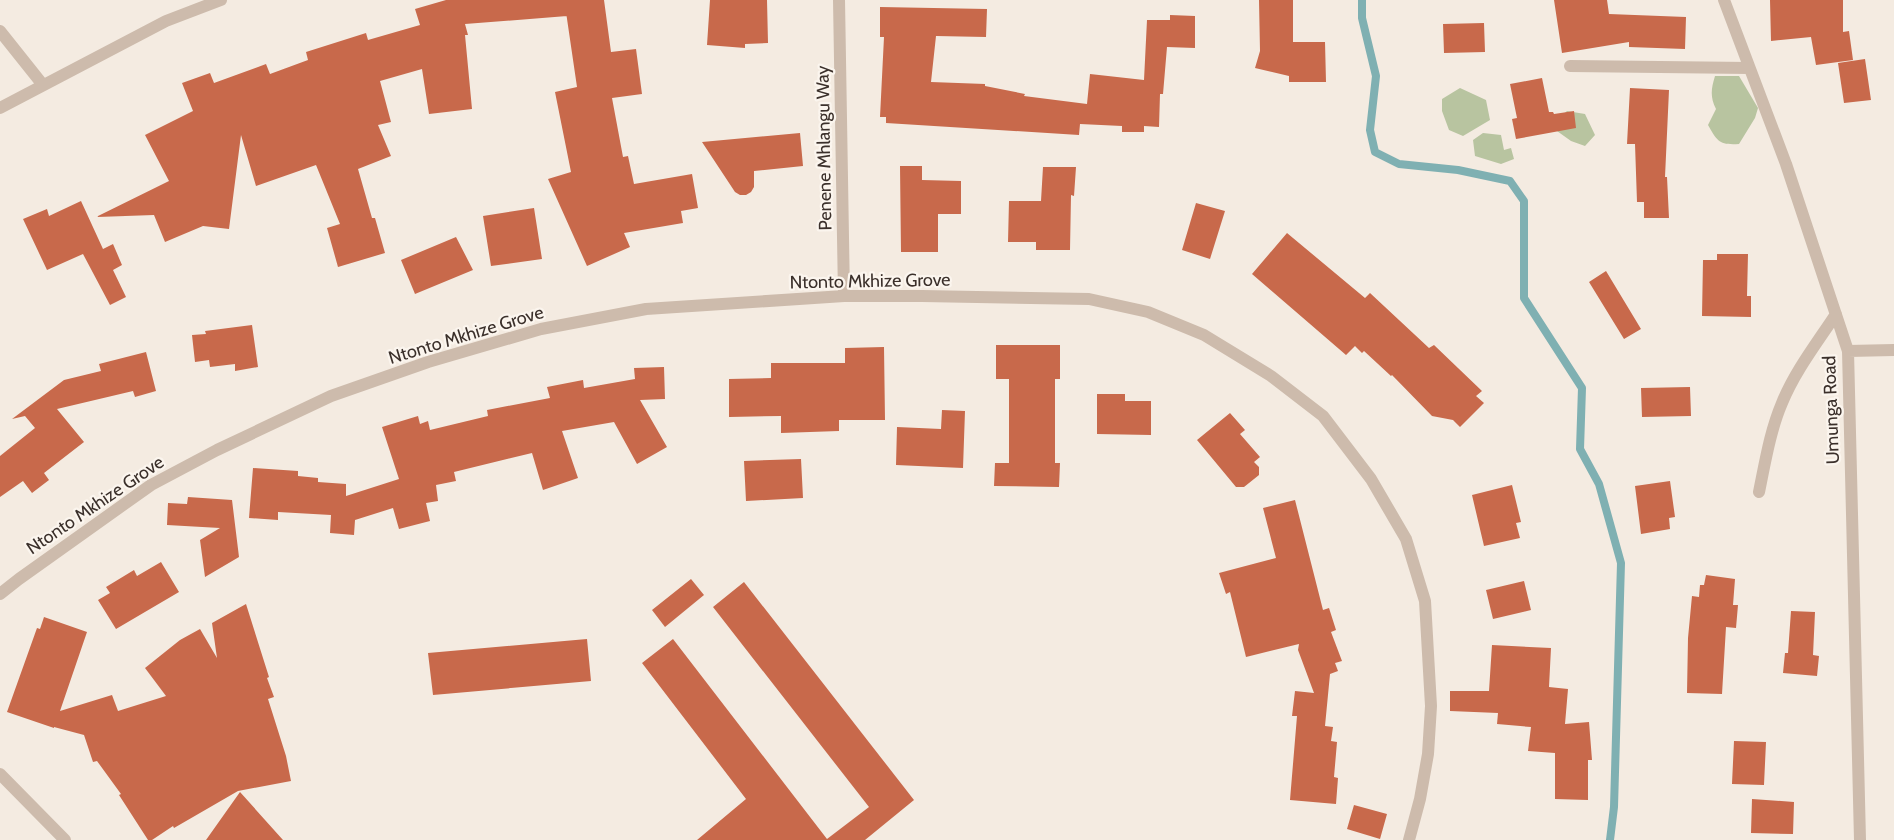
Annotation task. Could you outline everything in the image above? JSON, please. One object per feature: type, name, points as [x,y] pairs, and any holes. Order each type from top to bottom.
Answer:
[{"type":"street","points":[[0,108],[166,21],[221,0]]},
{"type":"street","name":"Penene Mhlangu Way","points":[[839,0],[844,296]]},
{"type":"street","name":"Umunga Road","points":[[1724,0],[1786,164],[1848,351],[1860,840]]},
{"type":"street","points":[[0,31],[43,85]]},
{"type":"street","points":[[1570,66],[1749,68]]},
{"type":"street","name":"Ntonto Mkhize Grove","points":[[0,594],[19,578],[151,485],[217,450],[331,396],[428,362],[540,329],[646,310],[844,296],[1090,299],[1148,312],[1204,336],[1271,376],[1323,416],[1371,479],[1406,539],[1425,601],[1431,706],[1428,754],[1420,799],[1409,840]]},
{"type":"street","points":[[1759,492],[1771,437],[1782,404],[1798,371],[1836,314]]},
{"type":"street","points":[[1848,351],[1894,350]]},
{"type":"street","points":[[0,774],[65,840]]},
{"type":"green space","points":[[1715,76],[1739,76],[1758,108],[1755,118],[1739,144],[1723,143],[1717,139],[1708,125],[1716,109],[1712,93]]},
{"type":"green space","points":[[1460,88],[1486,100],[1490,120],[1463,136],[1449,130],[1442,111],[1442,99]]},
{"type":"green space","points":[[1567,111],[1585,114],[1595,135],[1585,146],[1571,141],[1557,131],[1555,122]]},
{"type":"green space","points":[[1483,133],[1501,135],[1504,150],[1511,148],[1514,159],[1501,164],[1475,156],[1473,140]]},
{"type":"building","points":[[446,0],[604,0],[611,52],[636,49],[642,94],[612,98],[623,157],[628,156],[634,184],[692,174],[698,208],[681,211],[683,223],[624,233],[630,247],[587,266],[548,179],[571,172],[555,92],[577,87],[567,16],[465,24],[468,35],[465,35],[472,109],[429,114],[422,69],[380,81],[391,122],[378,125],[391,156],[358,169],[372,218],[375,218],[385,253],[338,267],[327,228],[340,224],[316,165],[256,186],[241,135],[229,229],[203,226],[165,242],[154,215],[96,217],[169,181],[145,135],[193,111],[182,83],[210,73],[214,83],[266,64],[270,74],[308,60],[306,52],[366,33],[368,40],[420,25],[415,9]]},
{"type":"building","points":[[710,0],[767,0],[768,43],[745,44],[745,48],[707,45]]},
{"type":"building","points":[[1259,0],[1293,0],[1293,42],[1325,42],[1326,82],[1289,82],[1289,76],[1255,68],[1260,51]]},
{"type":"building","points":[[1554,0],[1607,0],[1609,14],[1686,17],[1685,49],[1629,47],[1629,42],[1562,53]]},
{"type":"building","points":[[1770,0],[1843,0],[1843,32],[1849,31],[1853,60],[1816,65],[1811,37],[1771,41]]},
{"type":"building","points":[[880,7],[987,9],[986,37],[936,36],[931,82],[985,84],[985,86],[1025,94],[1024,96],[1087,104],[1090,74],[1144,80],[1147,20],[1170,20],[1170,15],[1195,16],[1195,48],[1167,47],[1163,94],[1160,94],[1159,127],[1144,126],[1144,132],[1122,132],[1122,126],[1080,124],[1079,135],[886,123],[886,117],[880,117],[884,37],[880,37]]},
{"type":"building","points":[[1484,23],[1485,52],[1444,53],[1443,24]]},
{"type":"building","points":[[1865,59],[1871,100],[1844,103],[1838,63]]},
{"type":"building","points":[[1542,78],[1549,112],[1554,114],[1574,111],[1576,128],[1516,139],[1512,119],[1517,118],[1510,84]]},
{"type":"building","points":[[1630,88],[1669,90],[1665,177],[1667,177],[1669,218],[1644,218],[1644,202],[1637,202],[1635,144],[1627,144]]},
{"type":"building","points":[[800,133],[803,166],[754,171],[754,187],[746,195],[740,195],[735,192],[702,142]]},
{"type":"building","points":[[900,166],[922,166],[922,180],[961,181],[961,214],[938,214],[938,252],[901,252]]},
{"type":"building","points":[[1043,167],[1076,167],[1074,196],[1071,195],[1070,250],[1036,250],[1036,242],[1008,242],[1009,201],[1041,201]]},
{"type":"building","points":[[81,201],[103,249],[113,244],[122,265],[113,270],[126,297],[110,305],[83,254],[47,270],[23,219],[47,209],[49,216]]},
{"type":"building","points":[[1196,203],[1225,211],[1210,259],[1182,250]]},
{"type":"building","points":[[534,208],[542,259],[491,266],[483,216]]},
{"type":"building","points":[[1287,233],[1365,298],[1370,293],[1429,348],[1434,345],[1482,391],[1476,396],[1484,403],[1460,427],[1453,420],[1432,416],[1392,375],[1364,351],[1362,353],[1355,346],[1346,355],[1252,274]]},
{"type":"building","points":[[456,237],[473,270],[415,294],[401,260]]},
{"type":"building","points":[[1717,254],[1748,254],[1747,296],[1751,296],[1751,317],[1702,316],[1703,260],[1717,260]]},
{"type":"building","points":[[1606,271],[1641,329],[1624,339],[1589,282]]},
{"type":"building","points":[[252,325],[258,367],[235,371],[235,364],[210,367],[209,360],[195,362],[192,335],[206,334],[205,331]]},
{"type":"building","points":[[996,345],[1060,345],[1060,379],[1055,379],[1055,463],[1060,463],[1059,487],[994,486],[995,463],[1009,463],[1009,379],[996,379]]},
{"type":"building","points":[[884,347],[885,420],[839,420],[839,431],[781,433],[781,416],[729,417],[729,379],[771,378],[771,363],[845,363],[845,348]]},
{"type":"building","points":[[146,352],[156,391],[135,397],[133,391],[57,409],[84,442],[44,473],[49,480],[32,493],[23,481],[0,497],[0,456],[35,428],[25,416],[12,419],[64,380],[101,371],[99,364]]},
{"type":"building","points":[[664,367],[665,399],[640,400],[667,447],[637,464],[614,422],[562,431],[578,478],[543,490],[532,453],[454,472],[456,481],[436,485],[438,501],[426,503],[430,521],[399,529],[393,508],[355,520],[354,535],[330,533],[331,515],[278,512],[278,520],[249,518],[253,468],[298,471],[298,476],[318,478],[318,482],[346,484],[346,496],[399,479],[382,427],[418,416],[420,424],[428,421],[430,430],[488,416],[487,410],[550,398],[547,387],[583,380],[584,388],[635,379],[634,368]]},
{"type":"building","points":[[1690,387],[1691,416],[1642,417],[1641,388]]},
{"type":"building","points":[[1097,394],[1125,394],[1125,401],[1151,401],[1151,435],[1097,434]]},
{"type":"building","points":[[942,410],[965,411],[963,468],[896,465],[897,427],[941,429]]},
{"type":"building","points":[[1230,413],[1245,430],[1240,434],[1260,457],[1254,462],[1259,467],[1259,475],[1244,487],[1236,487],[1197,440]]},
{"type":"building","points":[[801,459],[803,498],[746,501],[744,461]]},
{"type":"building","points":[[1670,481],[1675,517],[1669,518],[1670,529],[1641,534],[1635,486]]},
{"type":"building","points":[[1512,485],[1521,522],[1516,523],[1520,538],[1484,546],[1472,495]]},
{"type":"building","points":[[188,497],[232,500],[239,557],[205,577],[200,540],[220,528],[167,525],[168,503],[187,504]]},
{"type":"building","points":[[1295,500],[1323,610],[1329,608],[1336,630],[1331,632],[1342,661],[1335,663],[1338,671],[1330,674],[1325,726],[1333,727],[1331,741],[1337,742],[1334,777],[1338,778],[1336,804],[1290,800],[1297,716],[1292,716],[1295,691],[1314,693],[1298,650],[1299,644],[1246,657],[1230,592],[1226,594],[1219,573],[1276,558],[1263,508]]},
{"type":"building","points":[[161,562],[179,592],[116,629],[98,600],[110,593],[106,587],[134,570],[137,576]]},
{"type":"building","points":[[1706,575],[1735,579],[1733,605],[1738,605],[1736,628],[1726,627],[1722,694],[1687,693],[1688,638],[1692,596],[1699,597],[1700,585],[1704,585]]},
{"type":"building","points":[[691,579],[704,595],[665,627],[652,610]]},
{"type":"building","points":[[1524,581],[1531,610],[1493,619],[1486,590]]},
{"type":"building","points":[[744,582],[914,800],[865,840],[697,840],[746,799],[642,663],[673,639],[827,839],[869,807],[713,607]]},
{"type":"building","points":[[246,604],[269,677],[267,678],[274,697],[268,699],[286,756],[291,781],[238,791],[174,828],[173,826],[152,840],[148,840],[119,795],[121,794],[97,761],[93,762],[84,735],[54,728],[7,712],[37,628],[40,629],[44,617],[87,632],[60,711],[112,695],[118,711],[166,696],[145,668],[180,640],[200,629],[217,658],[212,623]]},
{"type":"building","points":[[1791,611],[1815,612],[1813,655],[1819,656],[1817,676],[1783,673],[1785,653],[1788,653]]},
{"type":"building","points":[[587,639],[591,681],[433,695],[428,653]]},
{"type":"building","points":[[1492,645],[1551,648],[1549,687],[1568,689],[1565,724],[1589,722],[1592,760],[1588,760],[1588,800],[1555,799],[1555,753],[1528,751],[1531,727],[1497,724],[1498,713],[1450,711],[1450,691],[1489,691]]},
{"type":"building","points":[[1734,741],[1766,742],[1764,785],[1732,784]]},
{"type":"building","points":[[240,792],[283,840],[206,840]]},
{"type":"building","points":[[1752,799],[1794,802],[1793,834],[1751,833]]},
{"type":"building","points":[[1354,805],[1387,814],[1380,839],[1347,829]]},
{"type":"waterway","points":[[1362,0],[1362,18],[1376,76],[1370,130],[1375,152],[1399,164],[1458,170],[1510,181],[1524,201],[1524,298],[1582,388],[1580,449],[1599,484],[1621,563],[1614,807],[1610,840]]}]
